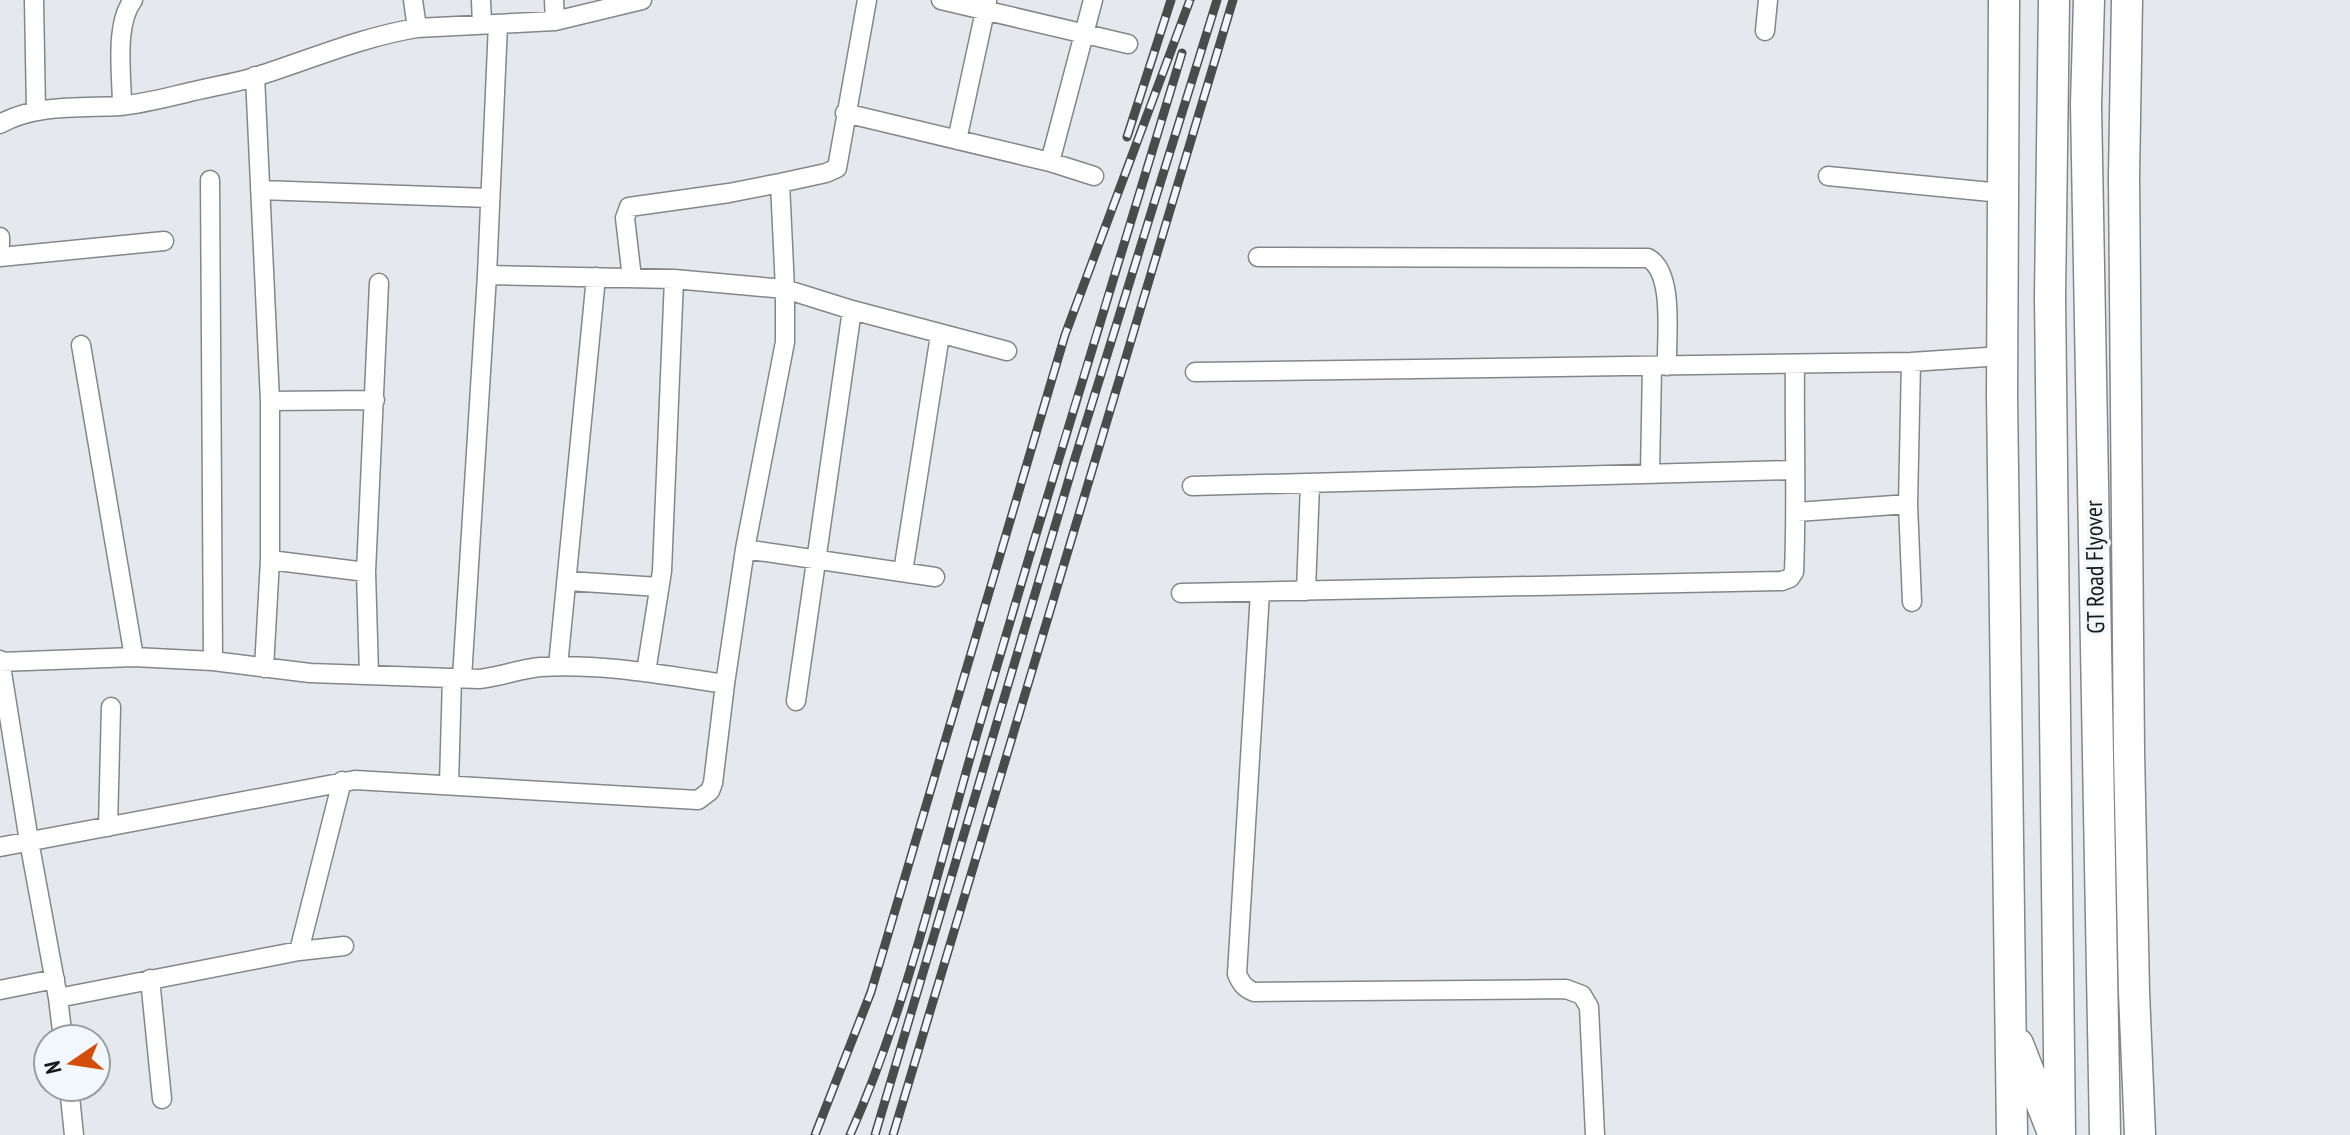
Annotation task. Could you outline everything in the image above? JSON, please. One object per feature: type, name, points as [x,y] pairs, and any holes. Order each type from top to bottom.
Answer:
[{"type":"highway","points":[[2004,0],[2002,356],[2012,1135]]},
{"type":"highway","name":"GT Road Flyover","points":[[2054,0],[2050,297],[2057,838],[2057,1135]]},
{"type":"highway","name":"GT Road Flyover","points":[[2089,0],[2086,105],[2105,1135]]},
{"type":"highway","points":[[2127,0],[2124,177],[2129,751],[2140,1135]]},
{"type":"highway","points":[[2009,1021],[2057,1135]]},
{"type":"street","points":[[34,0],[36,111]]},
{"type":"street","points":[[122,106],[122,27],[125,11],[133,0]]},
{"type":"street","points":[[413,0],[417,28]]},
{"type":"street","points":[[449,784],[487,275],[490,24],[481,0]]},
{"type":"street","points":[[554,0],[555,21]]},
{"type":"street","points":[[0,124],[13,116],[36,111],[122,106],[255,76],[369,38],[417,28],[555,21],[642,0]]},
{"type":"street","points":[[632,278],[625,218],[629,207],[729,193],[837,168],[867,0]]},
{"type":"street","points":[[941,0],[986,5],[1128,44]]},
{"type":"street","points":[[1050,162],[1093,0]]},
{"type":"street","points":[[1765,31],[1768,0]]},
{"type":"street","points":[[957,140],[986,5]]},
{"type":"street","points":[[255,76],[270,401],[270,560],[264,668]]},
{"type":"street","points":[[845,113],[1050,162],[1094,176]]},
{"type":"street","points":[[1828,176],[2001,193]]},
{"type":"street","points":[[210,180],[213,661]]},
{"type":"street","points":[[0,847],[342,781],[449,784],[698,800],[710,791],[745,549],[785,342],[780,183]]},
{"type":"street","points":[[260,190],[489,198]]},
{"type":"street","points":[[0,237],[0,245]]},
{"type":"street","points":[[0,257],[164,241]]},
{"type":"street","points":[[1258,257],[1648,258],[1657,263],[1664,279],[1650,474]]},
{"type":"street","points":[[487,275],[674,279],[785,289],[940,335],[1007,351]]},
{"type":"street","points":[[558,666],[596,277]]},
{"type":"street","points":[[646,672],[659,587],[674,279]]},
{"type":"street","points":[[369,674],[366,572],[379,283]]},
{"type":"street","points":[[796,701],[852,310]]},
{"type":"street","points":[[903,572],[940,335]]},
{"type":"street","points":[[81,345],[134,657]]},
{"type":"street","points":[[1195,372],[1911,362],[2002,356]]},
{"type":"street","points":[[1911,362],[1908,504],[1912,602]]},
{"type":"street","points":[[1181,593],[1782,581],[1794,572],[1797,512],[1793,470],[1795,364]]},
{"type":"street","points":[[270,401],[375,400]]},
{"type":"street","points":[[1192,486],[1793,470]]},
{"type":"street","points":[[1306,591],[1310,484]]},
{"type":"street","points":[[1797,512],[1908,504]]},
{"type":"street","points":[[745,549],[935,577]]},
{"type":"street","points":[[270,560],[366,572]]},
{"type":"street","points":[[568,581],[659,587]]},
{"type":"street","points":[[1260,592],[1237,974],[1240,981],[1245,989],[1254,992],[1566,989],[1582,995],[1589,1007],[1592,1026],[1595,1135]]},
{"type":"street","points":[[61,1023],[0,661],[134,657],[213,661],[310,673],[457,678],[500,677],[535,667],[558,666],[646,672],[725,684]]},
{"type":"street","points":[[108,827],[111,707]]},
{"type":"street","points":[[299,951],[342,781]]},
{"type":"street","points":[[0,990],[150,979],[299,951],[344,946]]},
{"type":"street","points":[[150,979],[162,1099]]},
{"type":"street","points":[[71,1103],[74,1135]]},
{"type":"railway","points":[[1127,137],[1171,0]]},
{"type":"railway","points":[[815,1135],[871,992],[1065,335],[1190,0]]},
{"type":"railway","points":[[875,1135],[1076,455],[1217,0]]},
{"type":"railway","points":[[893,1135],[1233,0]]},
{"type":"railway","points":[[850,1135],[907,982],[1006,636],[1182,53]]}]
